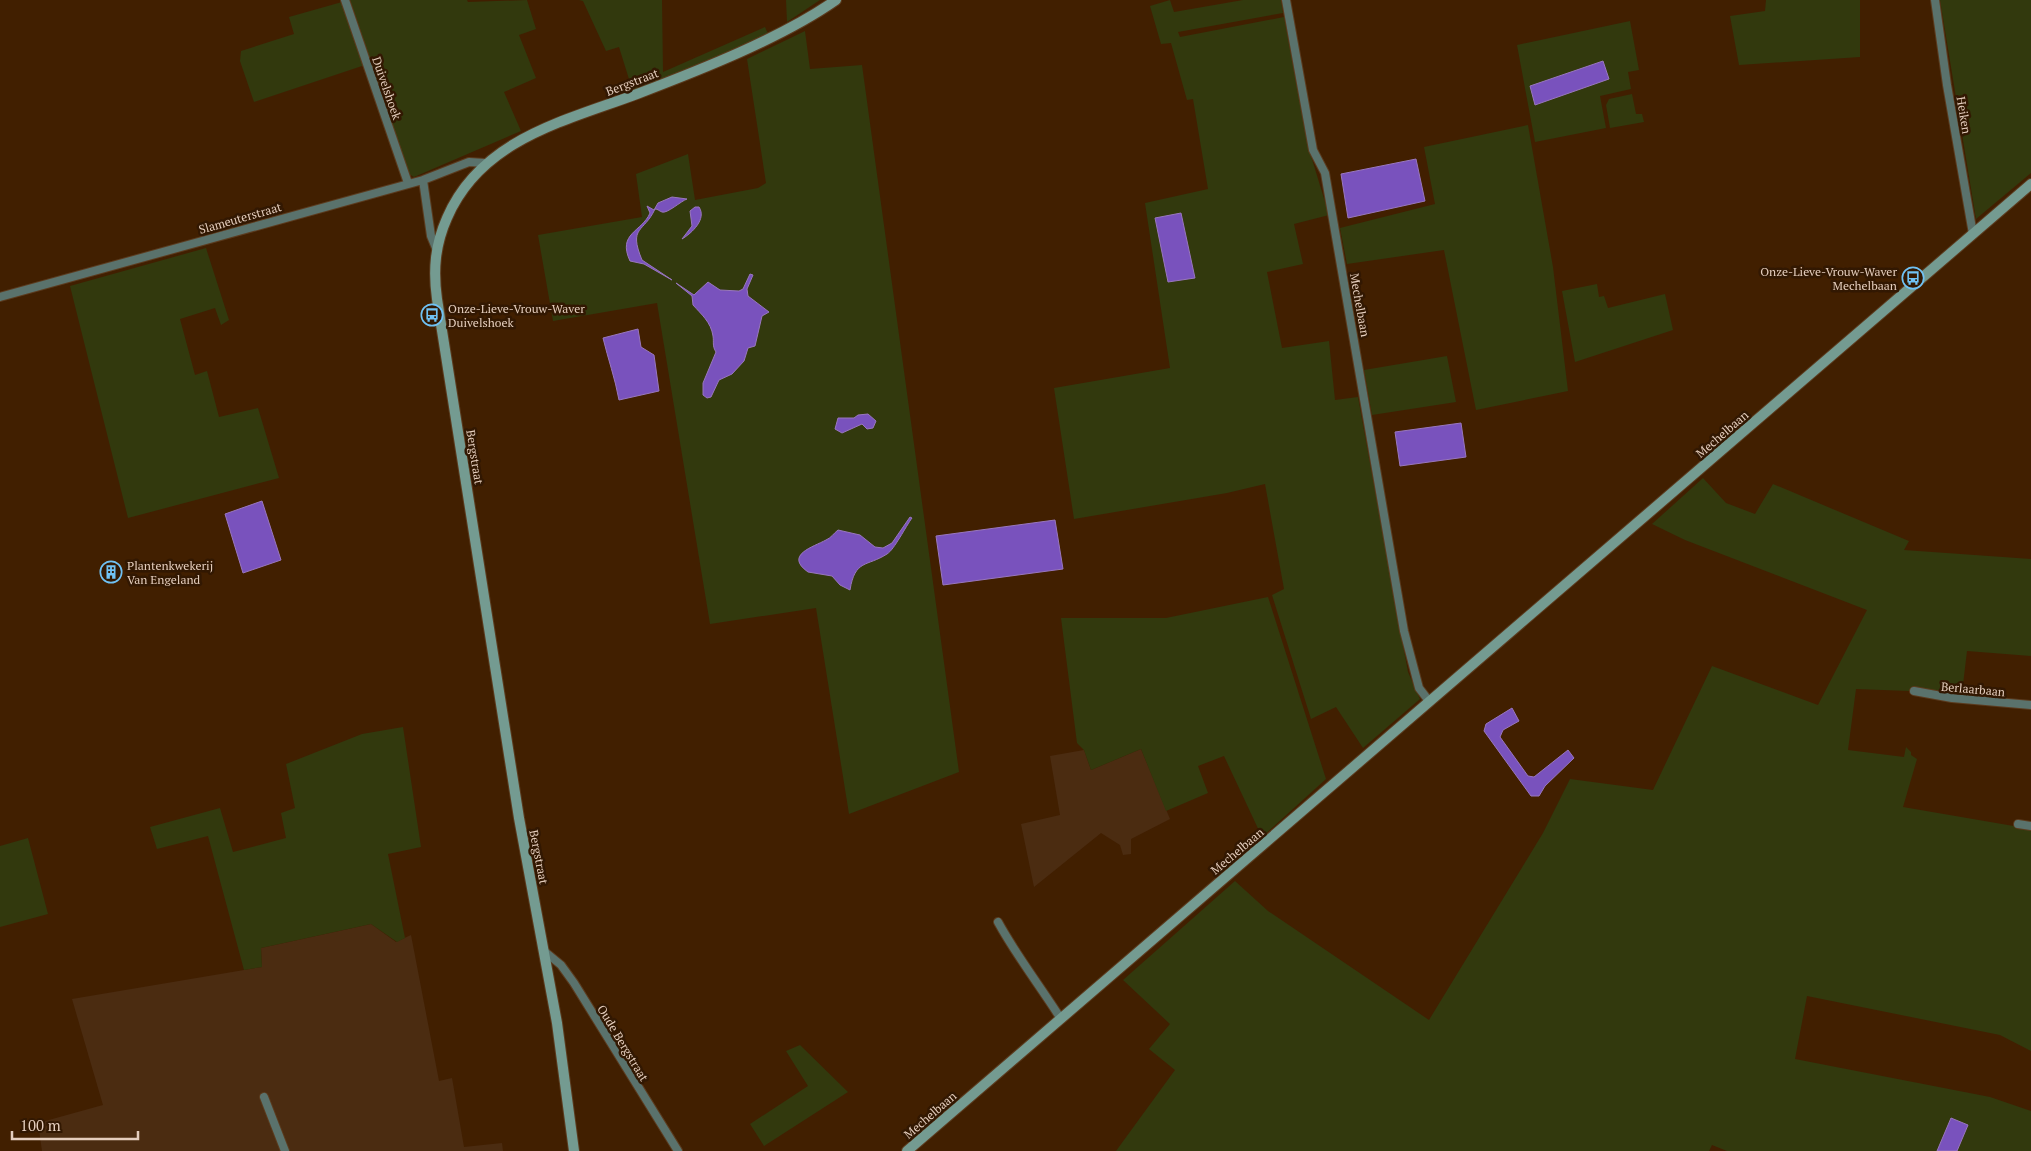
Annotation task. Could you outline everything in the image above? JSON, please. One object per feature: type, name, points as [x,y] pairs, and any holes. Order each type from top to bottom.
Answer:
[{"type":"street","name":"Duivelshoek","points":[[345,0],[408,183]]},
{"type":"street","name":"Bergstraat","points":[[574,1151],[557,1023],[519,818],[437,299],[434,278],[436,248],[458,195],[485,163],[517,141],[532,133],[702,67],[797,24],[836,0]]},
{"type":"street","name":"Mechelbaan","points":[[1286,0],[1313,150],[1325,173],[1404,631],[1419,688],[1428,701]]},
{"type":"street","name":"Heiken","points":[[1935,0],[1947,86],[1973,234]]},
{"type":"street","name":"Slameuterstraat","points":[[0,297],[423,180],[469,162],[485,163]]},
{"type":"street","points":[[423,180],[431,236],[436,248]]},
{"type":"street","name":"Mechelbaan","points":[[913,1149],[1428,701],[2031,184]]},
{"type":"street","name":"Berlaarbaan","points":[[1914,691],[1952,698],[2031,705]]},
{"type":"street","points":[[2018,824],[2031,826]]},
{"type":"street","points":[[998,922],[1013,949],[1022,958],[1061,1019]]},
{"type":"street","name":"Oude Bergstraat","points":[[544,951],[561,965],[574,983],[678,1151]]},
{"type":"street","points":[[264,1097],[285,1151]]},
{"type":"shaded area","points":[[1603,61],[1609,79],[1535,105],[1530,86]]},
{"type":"shaded area","points":[[1416,159],[1425,201],[1348,218],[1341,174]]},
{"type":"shaded area","points":[[672,197],[687,199],[664,212],[655,209],[639,231],[637,241],[642,260],[672,280],[644,264],[630,261],[627,244],[632,234],[642,225],[650,213],[647,206],[654,210],[658,203]]},
{"type":"shaded area","points":[[695,207],[699,207],[701,212],[700,221],[682,239],[692,226],[690,211]]},
{"type":"shaded area","points":[[1181,213],[1195,278],[1168,282],[1155,218]]},
{"type":"shaded area","points":[[750,274],[753,275],[747,289],[748,296],[769,312],[762,316],[755,346],[748,348],[744,361],[732,374],[719,380],[711,397],[707,398],[703,395],[703,383],[716,352],[712,331],[693,305],[692,296],[676,283],[694,295],[708,282],[720,290],[739,291],[743,289]]},
{"type":"shaded area","points":[[638,329],[641,347],[654,355],[659,391],[619,400],[603,338]]},
{"type":"shaded area","points":[[868,414],[876,421],[873,428],[867,429],[862,424],[842,433],[835,429],[838,418],[854,418],[858,415]]},
{"type":"shaded area","points":[[1461,423],[1466,457],[1400,466],[1395,432]]},
{"type":"shaded area","points":[[262,501],[281,560],[243,573],[225,514]]},
{"type":"shaded area","points":[[910,517],[912,518],[890,552],[859,568],[852,580],[850,590],[840,585],[832,576],[808,572],[801,566],[799,561],[803,552],[828,539],[838,530],[860,535],[875,547],[883,548],[892,543]]},
{"type":"shaded area","points":[[1055,520],[1063,569],[943,585],[936,536]]},
{"type":"shaded area","points":[[1512,708],[1519,721],[1503,730],[1500,737],[1528,776],[1534,777],[1568,750],[1574,758],[1545,786],[1539,796],[1531,796],[1484,731],[1486,724]]},
{"type":"shaded area","points":[[1141,749],[1170,819],[1131,839],[1131,854],[1123,855],[1120,845],[1101,833],[1034,887],[1021,824],[1060,815],[1050,756],[1084,750],[1091,770]]},
{"type":"shaded area","points":[[371,924],[396,942],[411,935],[439,1081],[452,1078],[464,1147],[502,1143],[503,1151],[42,1151],[38,1123],[103,1105],[72,999],[262,967],[261,948]]},
{"type":"shaded area","points":[[1951,1118],[1968,1125],[1957,1151],[1937,1151]]},
{"type":"green space","points":[[350,0],[467,0],[468,2],[527,0],[536,29],[519,35],[536,78],[504,92],[521,131],[414,177],[409,174]]},
{"type":"green space","points":[[579,0],[662,0],[663,72],[765,27],[769,36],[633,92],[619,47],[606,51],[583,1]]},
{"type":"green space","points":[[786,0],[820,0],[787,22]]},
{"type":"green space","points":[[1170,0],[1174,12],[1243,0],[1281,0],[1283,13],[1178,32],[1180,37],[1284,17],[1308,146],[1329,215],[1294,224],[1303,264],[1267,272],[1282,348],[1329,341],[1335,400],[1358,397],[1408,672],[1420,699],[1363,748],[1336,707],[1311,719],[1272,595],[1284,589],[1265,484],[1227,493],[1074,519],[1054,388],[1170,368],[1145,203],[1208,189],[1193,99],[1187,100],[1171,43],[1161,44],[1150,6]]},
{"type":"green space","points":[[1766,0],[1860,0],[1860,57],[1739,65],[1730,16],[1765,11]]},
{"type":"green space","points":[[1940,0],[2031,0],[2031,173],[1976,219]]},
{"type":"green space","points":[[342,2],[365,65],[254,102],[240,61],[241,51],[294,34],[289,17]]},
{"type":"green space","points":[[1630,21],[1639,70],[1628,72],[1631,89],[1600,96],[1606,128],[1535,142],[1517,45]]},
{"type":"green space","points":[[805,31],[810,69],[862,65],[959,772],[849,814],[816,608],[710,624],[657,303],[553,321],[538,235],[642,217],[636,174],[688,154],[695,200],[758,188],[766,183],[747,59]]},
{"type":"green space","points":[[1632,94],[1636,114],[1642,114],[1644,122],[1610,128],[1606,105],[1609,99]]},
{"type":"green space","points":[[1528,125],[1553,267],[1568,391],[1476,410],[1444,250],[1347,264],[1340,228],[1435,204],[1424,147]]},
{"type":"green space","points":[[206,248],[229,320],[221,325],[215,308],[180,319],[195,375],[207,371],[219,417],[258,408],[279,478],[128,518],[70,286]]},
{"type":"green space","points":[[1597,284],[1599,297],[1604,296],[1608,308],[1665,294],[1673,330],[1575,362],[1562,291]]},
{"type":"green space","points":[[1447,356],[1456,402],[1372,415],[1364,370]]},
{"type":"green space","points":[[1703,478],[1726,503],[1755,514],[1773,484],[1909,541],[1904,550],[2031,559],[2031,656],[1967,651],[1962,693],[1856,689],[1848,750],[1904,757],[1906,747],[1911,752],[1911,755],[1917,759],[1903,807],[2031,829],[2031,1051],[2000,1035],[1807,996],[1795,1059],[1990,1097],[2031,1111],[2031,1151],[1727,1151],[1712,1145],[1709,1151],[1116,1151],[1175,1070],[1149,1049],[1170,1024],[1123,980],[1235,881],[1268,911],[1429,1020],[1543,833],[1570,779],[1653,790],[1712,666],[1818,705],[1867,610],[1685,540],[1652,524]]},
{"type":"green space","points":[[1268,597],[1326,779],[1262,837],[1224,756],[1198,766],[1208,793],[1166,811],[1141,749],[1091,770],[1084,750],[1077,743],[1061,618],[1166,618]]},
{"type":"green space","points":[[403,727],[421,847],[388,854],[405,938],[397,942],[371,924],[261,948],[262,967],[244,970],[208,836],[157,849],[150,827],[220,808],[233,852],[286,838],[281,813],[295,808],[286,764],[362,734]]},
{"type":"green space","points":[[28,838],[48,914],[0,927],[0,846]]},
{"type":"green space","points":[[800,1045],[848,1092],[764,1146],[750,1124],[808,1086],[786,1051]]},
{"type":"place","name":"Onze-Lieve-Vrouw-Waver Mechelbaan","points":[[1913,278]]},
{"type":"place","name":"Onze-Lieve-Vrouw-Waver Duivelshoek","points":[[432,315]]},
{"type":"place","name":"Plantenkwekerij Van Engeland","points":[[111,572]]}]
